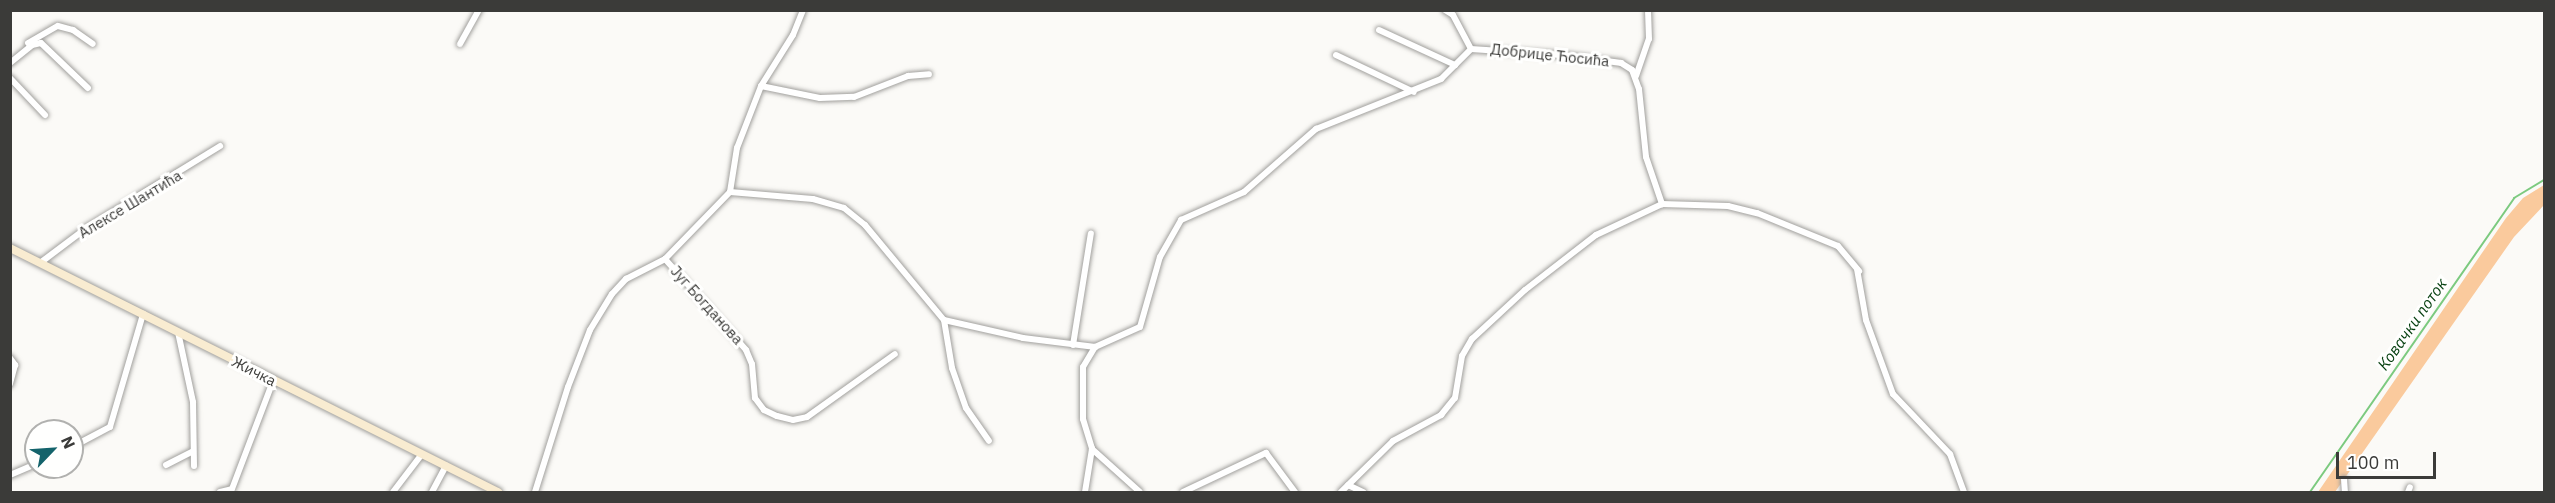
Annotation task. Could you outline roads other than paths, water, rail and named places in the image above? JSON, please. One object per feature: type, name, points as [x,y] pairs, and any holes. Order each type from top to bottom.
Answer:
[{"type":"main road","name":"Жичка","points":[[10,248],[498,492]]},
{"type":"street","points":[[460,44],[479,10]]},
{"type":"street","points":[[803,10],[793,35],[761,86],[737,148],[730,192],[813,199],[844,208],[865,225],[944,320],[952,368],[966,408],[989,441]]},
{"type":"street","points":[[944,320],[1073,345],[1095,347],[1140,327],[1160,257],[1181,220],[1244,192],[1316,129],[1414,92],[1441,79],[1471,49],[1453,15],[1446,10]]},
{"type":"street","points":[[1648,10],[1649,39],[1636,76],[1646,157],[1662,204]]},
{"type":"street","points":[[10,57],[38,35],[58,26],[73,30],[93,44]]},
{"type":"street","points":[[1379,30],[1455,65]]},
{"type":"street","points":[[10,63],[32,45],[45,44],[88,88]]},
{"type":"street","name":"Добрице Ћосића","points":[[1471,49],[1621,63],[1636,76]]},
{"type":"street","points":[[1336,55],[1414,92]]},
{"type":"street","points":[[761,86],[820,98],[854,97],[908,76],[929,74]]},
{"type":"street","points":[[10,78],[45,115]]},
{"type":"street","name":"Алексе Шантића","points":[[40,263],[88,227],[220,146]]},
{"type":"street","name":"Југ Богданова","points":[[535,492],[568,387],[590,330],[612,294],[626,279],[665,259],[730,192]]},
{"type":"street","points":[[1341,492],[1393,441],[1441,414],[1455,398],[1462,357],[1472,339],[1525,290],[1596,236],[1662,204],[1728,206],[1757,213],[1838,246],[1856,264],[1859,271]]},
{"type":"street","points":[[1073,345],[1091,233]]},
{"type":"street","name":"Југ Богданова","points":[[665,259],[746,350],[752,364],[755,398],[764,410],[777,416],[793,420],[807,417],[895,354]]},
{"type":"street","points":[[1856,264],[1866,320],[1893,394],[1950,454],[1964,492]]},
{"type":"street","points":[[84,441],[110,427],[143,314]]},
{"type":"street","points":[[178,332],[193,402],[194,466]]},
{"type":"street","points":[[1085,492],[1092,449],[1083,419],[1080,391],[1083,367],[1095,347]]},
{"type":"street","points":[[10,358],[15,365],[10,384]]},
{"type":"street","points":[[220,492],[233,491],[273,381]]},
{"type":"street","points":[[1092,449],[1140,492]]},
{"type":"street","points":[[166,465],[192,451]]},
{"type":"street","points":[[1183,492],[1266,453],[1295,492]]},
{"type":"street","points":[[393,492],[422,454]]},
{"type":"street","points":[[432,492],[446,466]]},
{"type":"street","points":[[2344,479],[2345,492]]},
{"type":"street","points":[[1348,485],[1363,492]]},
{"type":"waterway","name":"Ковачки поток","points":[[2310,492],[2514,198],[2544,180]]}]
